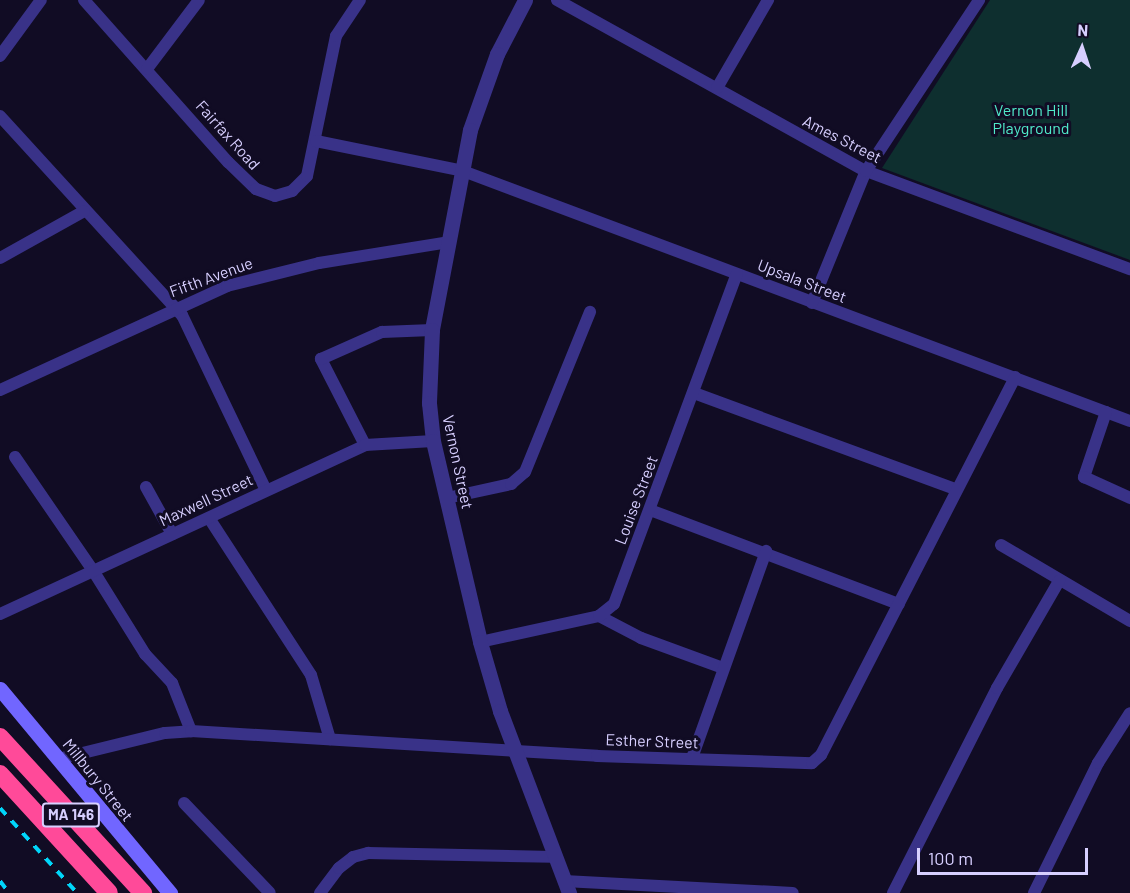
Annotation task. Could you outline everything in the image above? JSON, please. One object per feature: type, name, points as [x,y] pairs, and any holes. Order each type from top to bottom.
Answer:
[{"type":"highway","name":"MA 146","points":[[0,737],[143,893]]},
{"type":"highway","name":"MA 146","points":[[0,774],[109,893]]},
{"type":"main road","name":"Millbury Street","points":[[0,689],[170,893]]},
{"type":"street","points":[[0,56],[41,0]]},
{"type":"street","name":"Fairfax Road","points":[[84,0],[228,162],[262,193],[275,196],[299,186],[307,176],[336,36],[360,0]]},
{"type":"street","points":[[147,69],[199,0]]},
{"type":"street","name":"Vernon Street","points":[[525,0],[481,95],[448,242],[432,330],[428,369],[433,441],[480,642],[515,749],[566,887]]},
{"type":"street","name":"Ames Street","points":[[556,0],[866,171],[1130,269]]},
{"type":"street","points":[[717,88],[768,0]]},
{"type":"street","points":[[812,303],[866,171],[979,0]]},
{"type":"street","points":[[0,116],[172,309],[182,315],[266,490]]},
{"type":"street","name":"Upsala Street","points":[[316,141],[463,171],[1130,421]]},
{"type":"street","points":[[0,258],[84,211]]},
{"type":"street","name":"Fifth Avenue","points":[[0,390],[172,309],[259,276],[448,242]]},
{"type":"street","name":"Louise Street","points":[[599,616],[614,604],[737,274]]},
{"type":"street","points":[[447,498],[511,484],[525,472],[591,312]]},
{"type":"street","points":[[364,445],[321,359],[382,332],[432,330]]},
{"type":"street","name":"Esther Street","points":[[58,759],[165,734],[191,731],[515,749],[597,756],[803,764],[817,760],[1015,377]]},
{"type":"street","points":[[694,393],[957,490]]},
{"type":"street","points":[[1106,412],[1084,477],[1130,498]]},
{"type":"street","name":"Maxwell Street","points":[[0,614],[364,445],[433,441]]},
{"type":"street","points":[[15,457],[158,671],[172,683],[191,731]]},
{"type":"street","points":[[146,487],[172,534]]},
{"type":"street","points":[[650,510],[766,551],[899,604]]},
{"type":"street","points":[[209,518],[311,675],[330,739]]},
{"type":"street","points":[[1001,544],[1059,581],[1130,621]]},
{"type":"street","points":[[692,758],[766,551]]},
{"type":"street","points":[[893,893],[997,688],[1059,581]]},
{"type":"street","points":[[480,642],[599,616],[641,638],[723,668]]},
{"type":"street","points":[[1034,893],[1098,763],[1130,713]]},
{"type":"street","points":[[184,803],[270,893]]},
{"type":"street","points":[[320,893],[339,868],[353,857],[368,853],[553,857]]},
{"type":"street","points":[[566,887],[793,893]]},
{"type":"green space","name":"Vernon Hill Playground","points":[[990,0],[1130,0],[1130,260],[882,168]]},
{"type":"railway","points":[[0,808],[77,893]]},
{"type":"railway","points":[[0,881],[9,893]]}]
